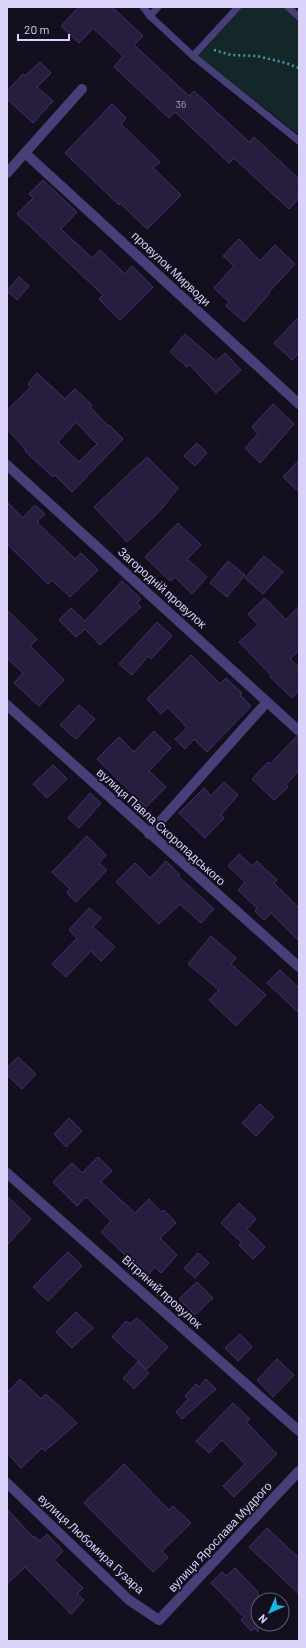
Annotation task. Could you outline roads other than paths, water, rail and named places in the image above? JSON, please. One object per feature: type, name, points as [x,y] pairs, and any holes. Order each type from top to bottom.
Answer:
[{"type":"street","points":[[7,173],[82,89]]},
{"type":"street","name":"провулок Мирводи","points":[[25,153],[299,404]]},
{"type":"street","name":"Загородній провулок","points":[[7,465],[299,731]]},
{"type":"street","points":[[149,834],[268,702]]},
{"type":"street","name":"вулиця Павла Скоропадського","points":[[7,706],[299,966]]},
{"type":"street","name":"Вітряний провулок","points":[[7,1173],[299,1431]]},
{"type":"street","name":"вулиця Ярослава Мудрого","points":[[159,1620],[299,1471]]},
{"type":"street","name":"вулиця Любомира Гузара","points":[[7,1484],[129,1600],[159,1620]]},
{"type":"lane","points":[[143,7],[150,16],[193,56],[299,141]]},
{"type":"lane","points":[[150,16],[158,7]]},
{"type":"lane","points":[[193,56],[238,7]]},
{"type":"lane","points":[[288,7],[299,17]]}]
